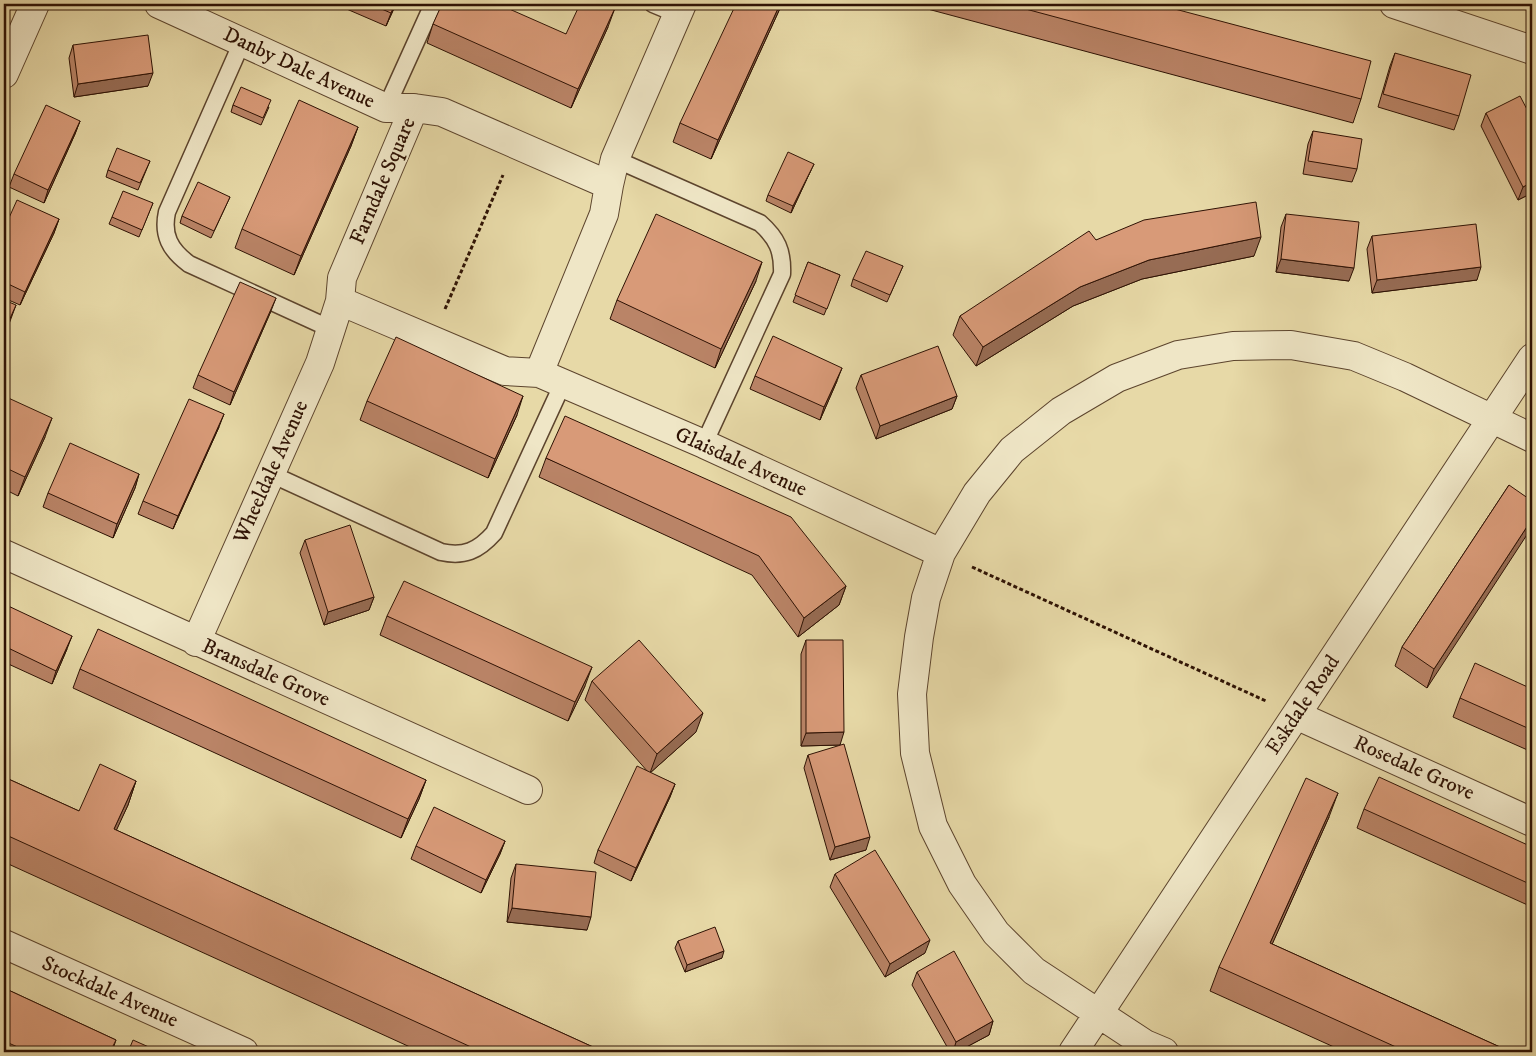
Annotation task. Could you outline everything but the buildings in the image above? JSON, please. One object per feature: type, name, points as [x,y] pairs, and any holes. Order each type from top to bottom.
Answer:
[{"type":"street","points":[[4,74],[35,4]]},
{"type":"street","name":"Danby Dale Avenue","points":[[159,4],[386,108],[414,108]]},
{"type":"street","points":[[1394,4],[1532,50]]},
{"type":"street","points":[[340,300],[506,371],[539,373],[604,214],[615,158],[670,7]]},
{"type":"street","name":"Farndale Square","points":[[340,300],[342,278],[414,108],[442,112],[609,185]]},
{"type":"street","name":"Wheeldale Avenue","points":[[196,642],[320,363],[340,300]]},
{"type":"street","points":[[1164,1052],[1145,1044],[1034,971],[996,933],[962,884],[933,826],[916,753],[912,694],[926,598],[942,553],[977,492],[1012,450],[1061,411],[1117,378],[1178,356],[1233,346],[1291,345],[1354,356],[1404,377],[1532,438]]},
{"type":"street","name":"Eskdale Road","points":[[1074,1052],[1532,358]]},
{"type":"street","name":"Glaisdale Avenue","points":[[539,373],[704,444],[942,553]]},
{"type":"street","name":"Bransdale Grove","points":[[4,554],[528,790]]},
{"type":"street","name":"Rosedale Grove","points":[[1296,715],[1532,822]]},
{"type":"street","name":"Stockdale Avenue","points":[[4,944],[244,1052]]},
{"type":"lane","points":[[386,108],[433,4]]},
{"type":"lane","points":[[242,42],[167,212],[164,226],[167,241],[176,254],[189,264],[331,329]]},
{"type":"lane","points":[[615,158],[760,223],[770,232],[779,245],[782,274],[704,444]]},
{"type":"lane","points":[[270,474],[441,552],[454,555],[470,553],[485,544],[494,533],[564,383]]},
{"type":"path","points":[[432,340],[516,144]]},
{"type":"path","points":[[942,553],[1296,715]]}]
